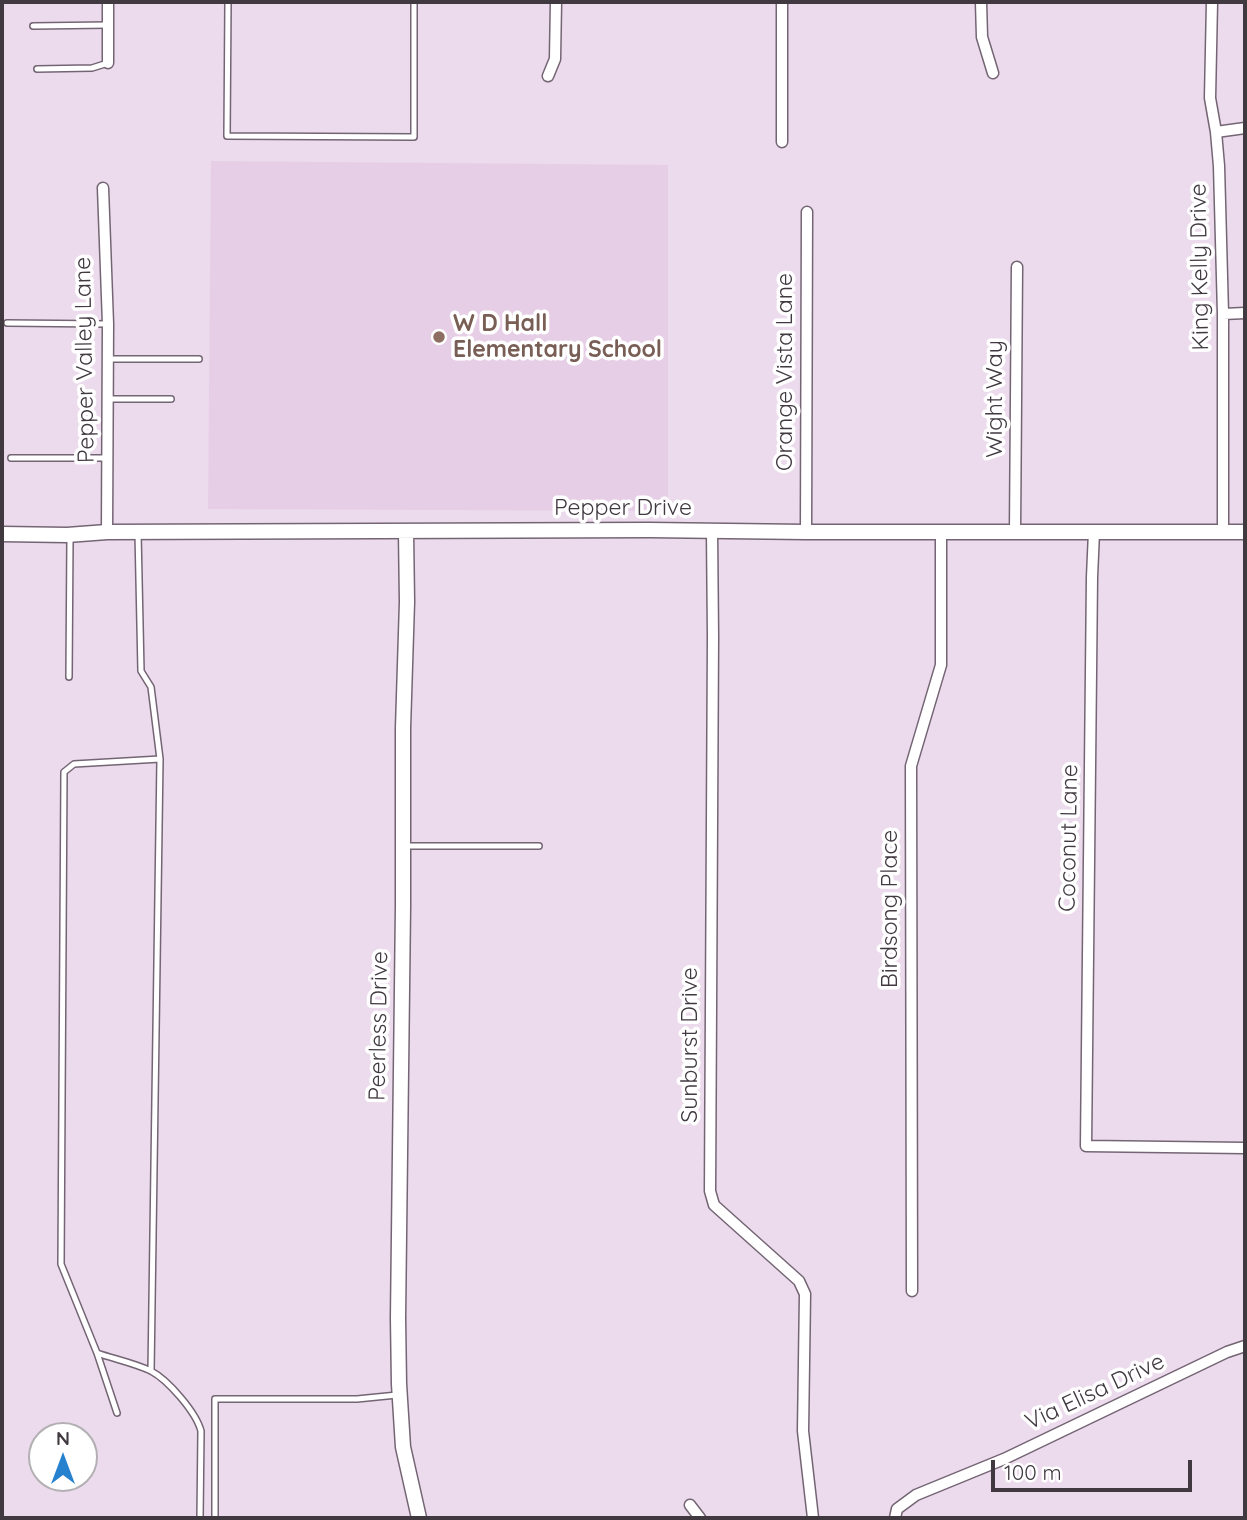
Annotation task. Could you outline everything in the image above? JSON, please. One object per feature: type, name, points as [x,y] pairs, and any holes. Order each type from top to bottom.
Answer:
[{"type":"street","points":[[108,2],[108,63]]},
{"type":"street","points":[[548,76],[555,59],[556,2]]},
{"type":"street","points":[[782,2],[782,142]]},
{"type":"street","points":[[982,2],[982,37],[993,73]]},
{"type":"street","name":"King Kelly Drive","points":[[1212,2],[1210,98],[1219,166],[1223,314],[1223,532]]},
{"type":"street","points":[[1216,132],[1245,128]]},
{"type":"street","name":"Pepper Valley Lane","points":[[103,188],[108,324],[107,532]]},
{"type":"street","name":"Orange Vista Lane","points":[[806,532],[807,212]]},
{"type":"street","name":"Wight Way","points":[[1016,532],[1017,267]]},
{"type":"street","points":[[1223,314],[1245,313]]},
{"type":"street","name":"Pepper Drive","points":[[2,534],[649,530],[1245,532]]},
{"type":"street","name":"Sunburst Drive","points":[[712,531],[710,1191],[714,1205],[799,1281],[805,1294],[803,1431],[813,1518]]},
{"type":"street","name":"Peerless Drive","points":[[406,532],[398,1318],[403,1447],[418,1518]]},
{"type":"street","name":"Birdsong Place","points":[[912,1291],[911,765],[941,665],[941,532]]},
{"type":"street","name":"Coconut Lane","points":[[1094,532],[1091,577],[1086,1146],[1245,1148]]},
{"type":"street","name":"Via Elisa Drive","points":[[895,1518],[897,1509],[916,1495],[1004,1459],[1227,1352],[1245,1346]]},
{"type":"street","points":[[690,1505],[700,1518]]},
{"type":"lane","points":[[228,2],[227,136],[414,137],[414,2]]},
{"type":"lane","points":[[33,26],[108,25]]},
{"type":"lane","points":[[37,69],[92,68],[108,63]]},
{"type":"lane","points":[[7,323],[108,324]]},
{"type":"lane","points":[[108,359],[199,359]]},
{"type":"lane","points":[[108,399],[171,399]]},
{"type":"lane","points":[[11,458],[107,458]]},
{"type":"lane","points":[[138,533],[141,671],[151,687],[160,759],[151,1371]]},
{"type":"lane","points":[[69,535],[69,677]]},
{"type":"lane","points":[[117,1413],[97,1353],[61,1264],[64,772],[74,764],[160,759]]},
{"type":"lane","points":[[403,846],[539,846]]},
{"type":"lane","points":[[97,1353],[151,1371],[163,1380],[199,1422],[200,1518]]},
{"type":"lane","points":[[215,1518],[215,1399],[357,1399],[400,1395]]},
{"type":"shaded area","name":"W D Hall Elementary School","points":[[211,161],[668,165],[668,511],[208,509]]},
{"type":"place","name":"W D Hall Elementary School","points":[[439,337]]}]
